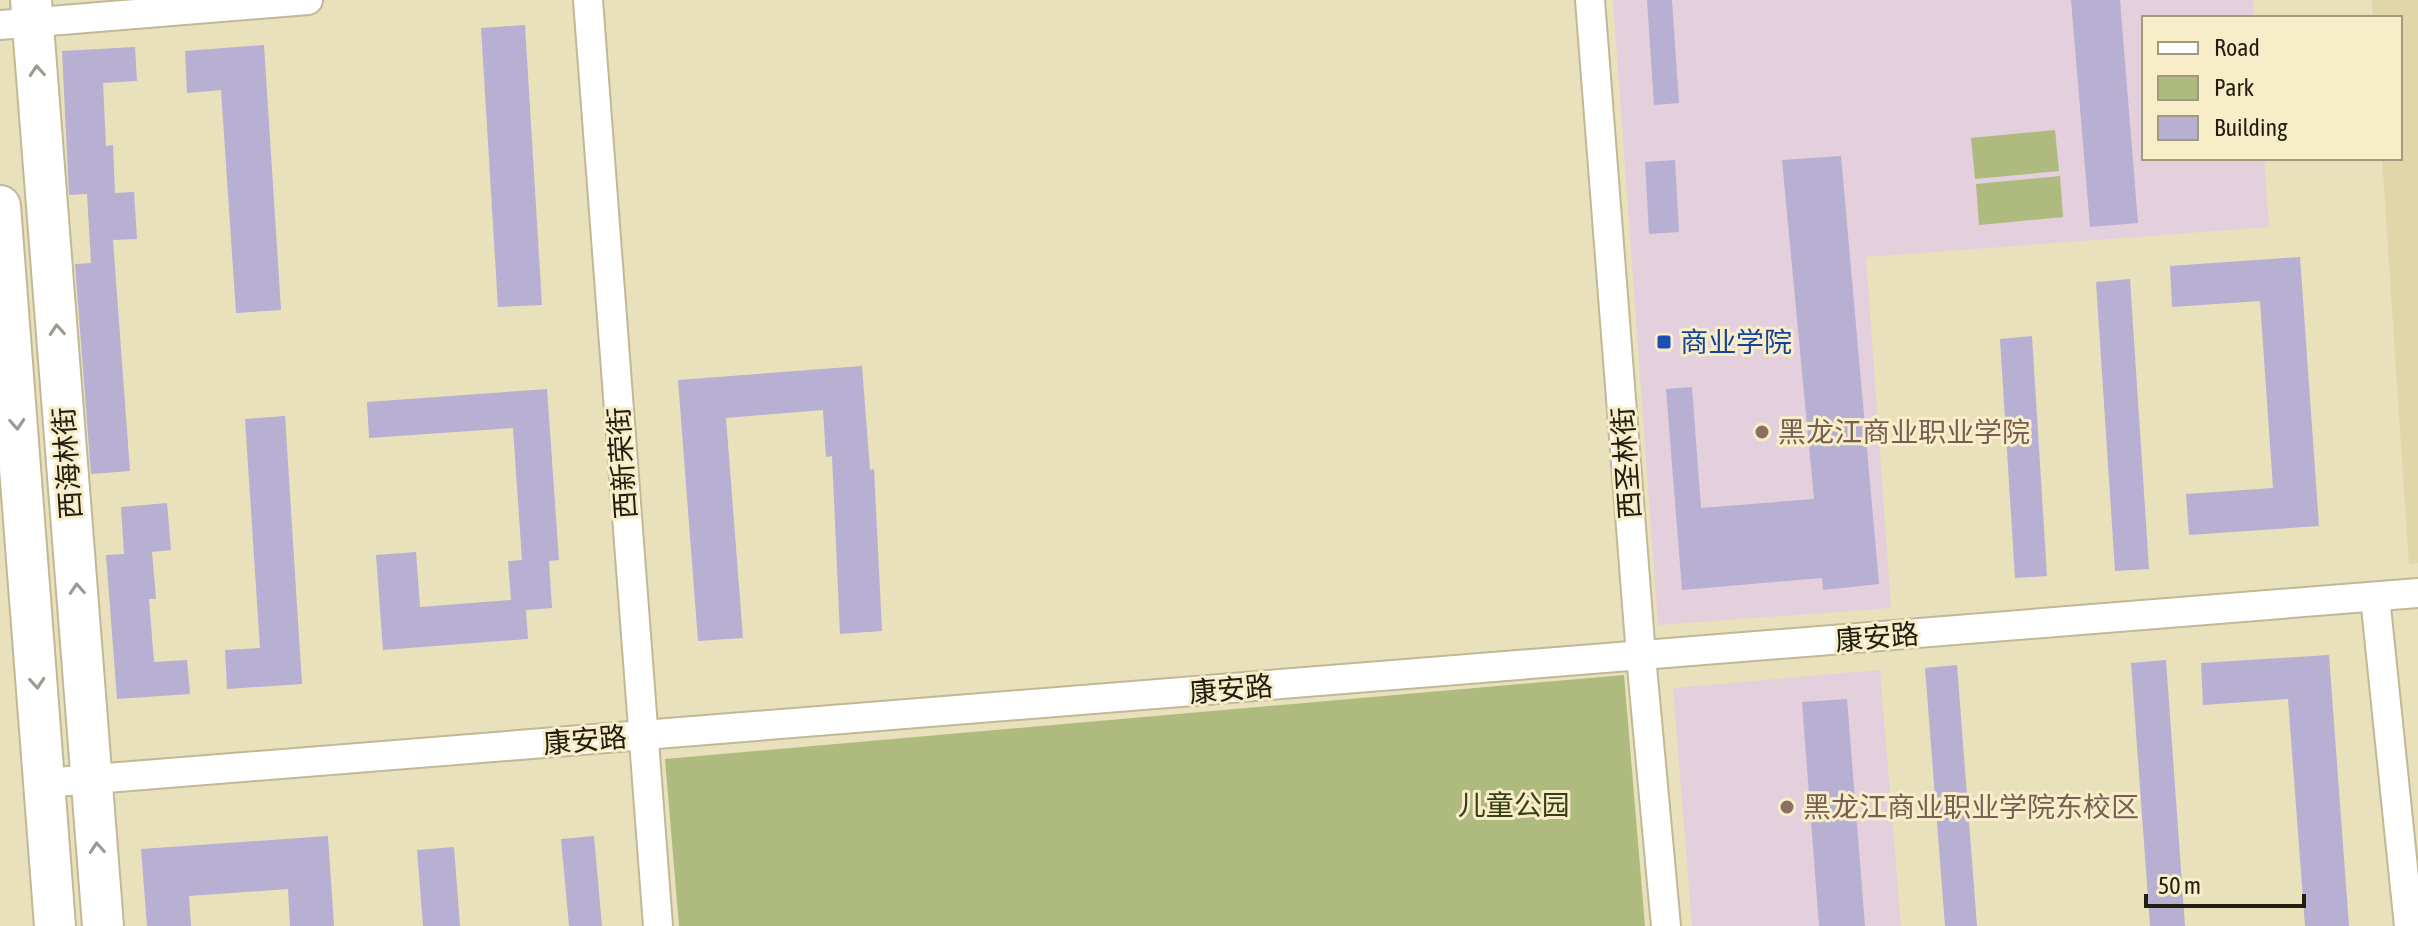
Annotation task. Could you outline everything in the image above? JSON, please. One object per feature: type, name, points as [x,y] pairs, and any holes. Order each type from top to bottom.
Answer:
[{"type":"highway","name":"西海林街","points":[[21,16],[103,926]]},
{"type":"highway","name":"西海林街","points":[[0,206],[55,926]]},
{"type":"street","points":[[21,16],[308,0]]},
{"type":"street","name":"西新荣街","points":[[588,0],[658,926]]},
{"type":"street","name":"西圣林街","points":[[1590,0],[1641,656],[1666,926]]},
{"type":"street","name":"康安路","points":[[44,783],[2418,593]]},
{"type":"street","points":[[2375,597],[2409,926]]},
{"type":"shaded area","name":"黑龙江商业职业学院","points":[[1613,0],[2253,0],[2254,16],[2142,16],[2142,160],[2264,160],[2269,227],[1866,257],[1891,608],[1658,625]]},
{"type":"shaded area","points":[[2372,0],[2418,0],[2418,563],[2409,564],[2382,160],[2402,160],[2402,16],[2373,16]]},
{"type":"shaded area","name":"黑龙江商业职业学院东校区","points":[[1880,670],[1901,926],[1692,926],[1673,688]]},
{"type":"green space","points":[[2055,130],[2059,171],[1975,179],[1971,138]]},
{"type":"green space","points":[[2060,176],[2063,217],[1979,225],[1976,184]]},
{"type":"green space","name":"儿童公园","points":[[1624,675],[1645,926],[679,926],[665,759]]},
{"type":"building","points":[[1647,0],[1672,0],[1679,103],[1654,105]]},
{"type":"building","points":[[2071,0],[2120,0],[2138,223],[2090,227]]},
{"type":"building","points":[[525,25],[542,305],[498,307],[481,28]]},
{"type":"building","points":[[264,45],[281,310],[236,313],[221,90],[187,93],[185,51]]},
{"type":"building","points":[[135,47],[137,81],[103,83],[106,146],[113,145],[115,193],[134,192],[137,239],[113,240],[130,471],[91,474],[75,264],[91,263],[87,194],[69,195],[62,51]]},
{"type":"building","points":[[1841,156],[1879,584],[1823,590],[1822,578],[1682,590],[1666,389],[1692,387],[1701,508],[1814,499],[1782,160]]},
{"type":"building","points":[[1675,160],[1679,232],[1649,234],[1645,162]]},
{"type":"building","points":[[2300,257],[2319,526],[2189,535],[2186,494],[2273,488],[2260,301],[2172,307],[2170,266]]},
{"type":"building","points":[[2130,279],[2149,569],[2115,571],[2096,282]]},
{"type":"building","points":[[2032,336],[2047,576],[2015,578],[2000,339]]},
{"type":"building","points":[[862,366],[870,470],[874,469],[882,631],[840,634],[832,456],[826,457],[823,410],[726,418],[743,638],[698,641],[678,380]]},
{"type":"building","points":[[547,389],[559,560],[549,561],[552,608],[526,610],[528,639],[383,650],[376,555],[416,552],[420,607],[511,600],[508,561],[522,560],[513,428],[369,438],[367,402]]},
{"type":"building","points":[[285,416],[302,684],[227,689],[225,650],[260,648],[245,419]]},
{"type":"building","points":[[167,503],[171,550],[152,552],[156,599],[149,599],[154,662],[187,660],[190,694],[117,699],[106,555],[124,554],[121,507]]},
{"type":"building","points":[[2329,655],[2349,926],[2305,926],[2288,699],[2203,705],[2201,663]]},
{"type":"building","points":[[2166,660],[2185,926],[2150,926],[2131,663]]},
{"type":"building","points":[[1957,665],[1977,926],[1945,926],[1925,668]]},
{"type":"building","points":[[1847,699],[1865,926],[1819,926],[1802,702]]},
{"type":"building","points":[[328,836],[334,926],[290,926],[288,889],[189,896],[191,926],[147,926],[141,849]]},
{"type":"building","points":[[594,836],[602,926],[569,926],[561,839]]},
{"type":"building","points":[[454,847],[460,926],[423,926],[417,850]]},
{"type":"place","name":"商业学院","points":[[1664,342]]},
{"type":"place","name":"黑龙江商业职业学院","points":[[1762,432]]},
{"type":"place","name":"黑龙江商业职业学院东校区","points":[[1787,807]]}]
